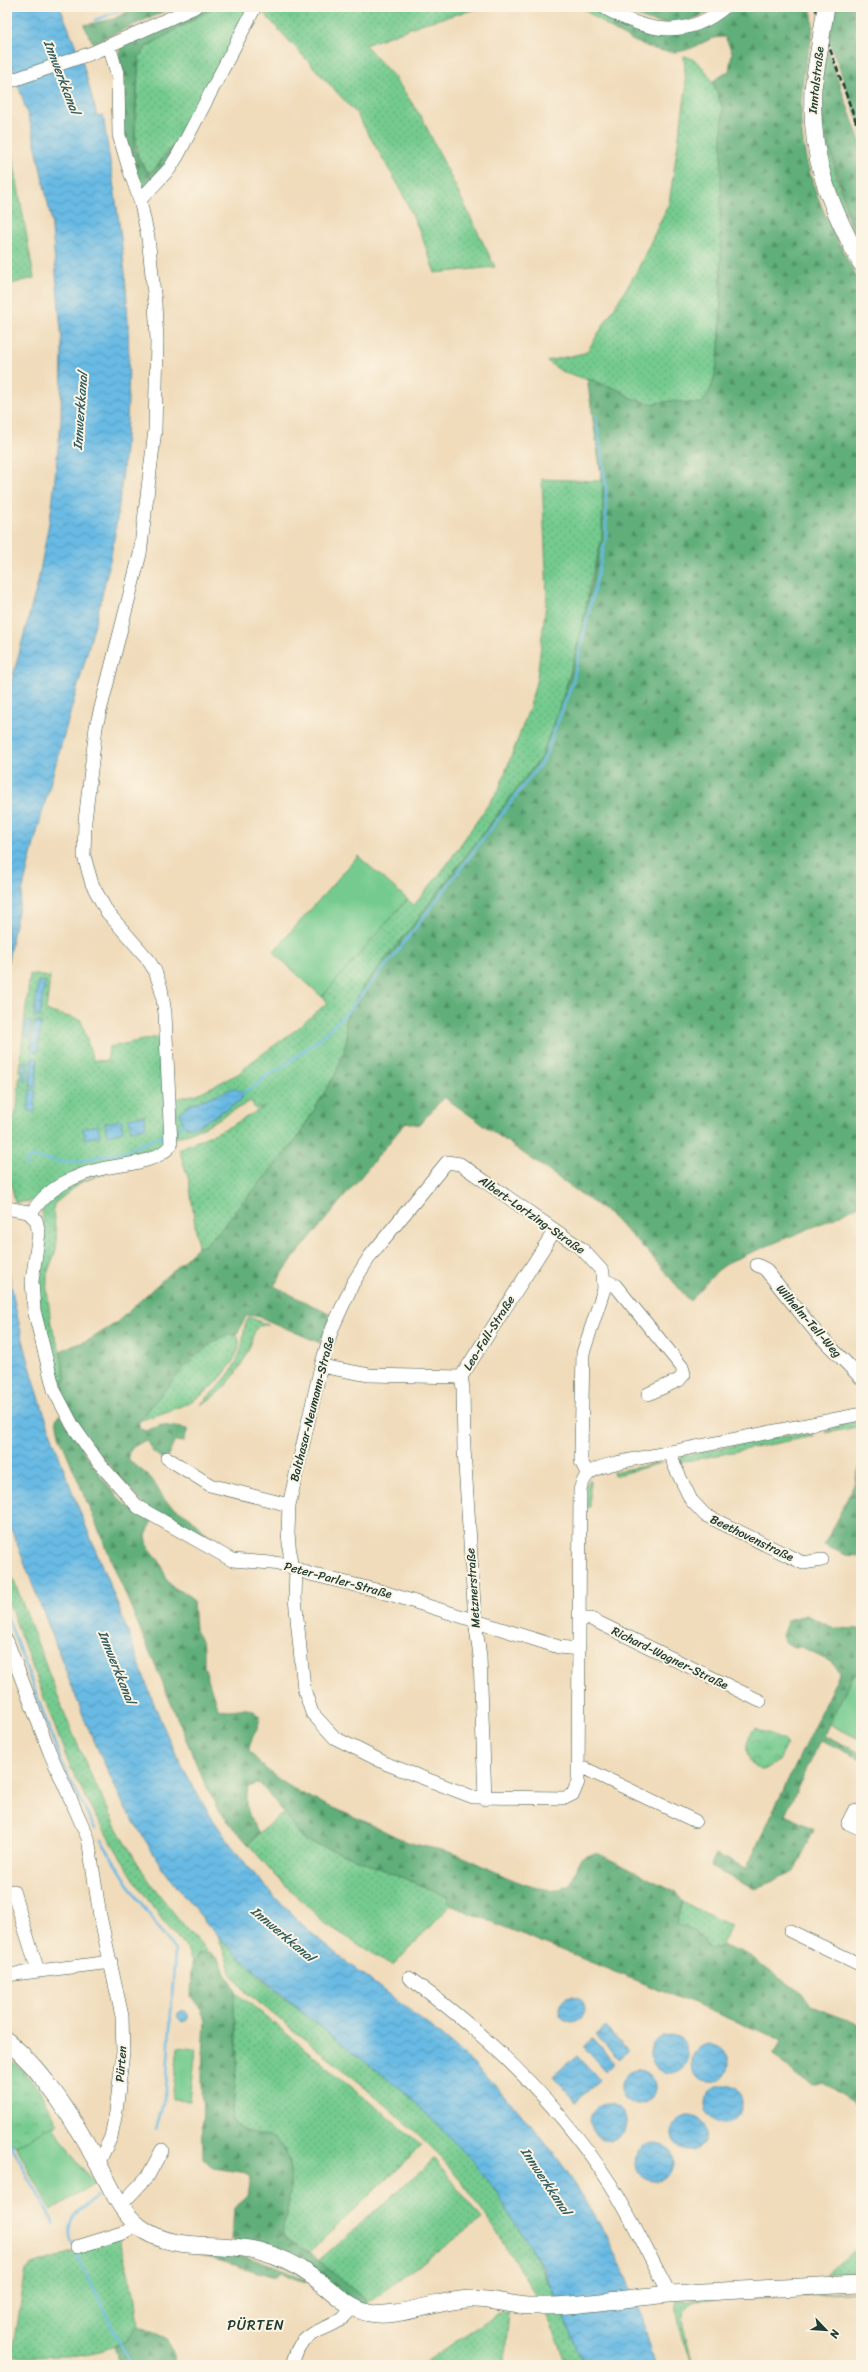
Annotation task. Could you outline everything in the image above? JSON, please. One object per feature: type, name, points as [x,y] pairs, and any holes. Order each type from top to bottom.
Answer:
[{"type":"main road","name":"Inntalstraße","points":[[826,7],[813,88],[814,141],[829,200],[861,263]]},
{"type":"main road","points":[[7,2041],[33,2065],[52,2089],[121,2205],[138,2225],[153,2236],[175,2243],[233,2246],[276,2257],[307,2272],[352,2307],[369,2313],[389,2314],[443,2301],[469,2299],[538,2306],[665,2292],[861,2284]]},
{"type":"street","points":[[7,82],[92,53],[195,7]]},
{"type":"street","points":[[140,200],[170,168],[178,155],[255,7]]},
{"type":"street","points":[[603,7],[636,23],[662,29],[698,23],[713,16],[725,7]]},
{"type":"street","points":[[7,1208],[24,1210],[31,1214],[47,1194],[66,1182],[88,1172],[157,1156],[167,1150],[171,1141],[165,1013],[161,988],[151,964],[118,926],[98,897],[87,871],[84,850],[85,821],[96,727],[140,554],[155,430],[157,340],[155,303],[148,238],[140,200],[121,140],[118,77],[109,45]]},
{"type":"street","name":"Albert-Lortzing-Straße","points":[[451,1161],[460,1164],[590,1256],[602,1272],[604,1280],[615,1285],[682,1367],[684,1374],[679,1380],[648,1394]]},
{"type":"street","name":"Balthasar-Neumann-Straße","points":[[451,1161],[442,1166],[361,1269],[338,1314],[321,1366],[289,1505],[288,1532],[294,1567],[295,1598],[304,1689],[309,1707],[316,1719],[341,1742],[366,1755],[447,1788],[485,1799],[565,1798],[573,1794],[578,1782],[578,1768]]},
{"type":"street","name":"Peter-Parler-Straße","points":[[31,1214],[39,1226],[32,1293],[49,1374],[56,1395],[72,1426],[99,1463],[138,1507],[237,1561],[294,1567],[475,1620],[559,1647],[579,1650]]},
{"type":"street","name":"Leo-Fall-Straße","points":[[321,1366],[369,1375],[461,1377],[555,1230]]},
{"type":"street","name":"Wilhelm-Tell-Weg","points":[[757,1265],[765,1268],[815,1331],[861,1378]]},
{"type":"street","points":[[587,1473],[582,1461],[581,1453],[583,1353],[602,1297],[604,1280]]},
{"type":"street","name":"Metznerstraße","points":[[461,1377],[463,1388],[464,1449],[475,1620],[480,1657],[485,1799]]},
{"type":"street","points":[[695,1821],[586,1769],[578,1768],[580,1490],[587,1473],[599,1467],[861,1414]]},
{"type":"street","name":"Beethovenstraße","points":[[671,1452],[674,1465],[691,1500],[705,1515],[803,1563],[822,1560]]},
{"type":"street","points":[[167,1458],[210,1485],[289,1505]]},
{"type":"street","name":"Richard-Wagner-Straße","points":[[579,1619],[591,1619],[760,1701]]},
{"type":"street","name":"Pürten","points":[[7,1641],[50,1753],[90,1845],[100,1916],[122,2016],[123,2052],[116,2112],[111,2136],[98,2164]]},
{"type":"street","points":[[861,1814],[854,1811],[848,1822],[861,1829]]},
{"type":"street","points":[[7,1892],[13,1890],[38,1971]]},
{"type":"street","points":[[790,1931],[861,1965]]},
{"type":"street","points":[[7,1975],[111,1962]]},
{"type":"street","points":[[409,1978],[500,2051],[530,2081],[563,2118],[612,2187],[665,2292]]},
{"type":"street","points":[[121,2205],[148,2176],[162,2150]]},
{"type":"street","points":[[77,2247],[126,2232],[138,2225]]},
{"type":"street","points":[[292,2365],[300,2345],[307,2338],[343,2319],[352,2307]]},
{"type":"green space","points":[[137,7],[174,7],[93,43],[84,25],[113,19]]},
{"type":"green space","points":[[206,7],[215,7],[146,47],[139,57],[135,117],[135,150],[138,158],[147,172],[151,173],[174,145],[181,146],[144,189],[134,176],[125,145],[122,112],[124,74],[119,54],[121,47],[124,43]]},
{"type":"green space","points":[[215,7],[252,7],[181,146],[169,149],[155,169],[148,172],[138,158],[135,131],[139,57],[146,47]]},
{"type":"green space","points":[[258,7],[484,7],[424,23],[365,45],[395,78],[422,118],[495,267],[435,273],[421,234],[400,188],[356,113]]},
{"type":"green space","points":[[581,7],[596,7],[619,20],[614,21],[612,29]]},
{"type":"green space","points":[[613,7],[717,7],[688,21],[665,24],[654,22]]},
{"type":"green space","points":[[732,7],[810,7],[813,24],[811,42],[804,70],[801,106],[805,154],[811,177],[828,221],[861,285],[861,1204],[832,1219],[731,1261],[717,1271],[690,1301],[647,1251],[608,1213],[444,1097],[419,1125],[406,1122],[291,1261],[274,1286],[331,1315],[320,1343],[255,1315],[246,1316],[237,1335],[225,1336],[212,1343],[198,1354],[184,1368],[139,1421],[139,1427],[145,1431],[162,1425],[188,1429],[183,1442],[175,1441],[165,1461],[153,1452],[146,1440],[133,1447],[128,1454],[129,1460],[151,1478],[166,1502],[190,1517],[209,1536],[228,1548],[232,1556],[148,1509],[80,1432],[61,1391],[65,1377],[60,1351],[91,1339],[116,1323],[198,1247],[203,1246],[218,1232],[297,1139],[336,1073],[344,1051],[347,1036],[345,1020],[364,985],[406,934],[541,757],[570,677],[602,538],[603,488],[587,378],[619,390],[631,398],[651,404],[671,401],[701,404],[710,390],[716,370],[719,345],[721,318],[720,222],[723,109],[713,81],[729,71],[732,52],[725,37],[713,38],[682,51],[674,52],[655,49],[628,38],[612,29],[614,21],[619,20],[651,33],[670,33],[693,27],[716,18]]},
{"type":"green space","points":[[833,7],[861,7],[861,128],[828,38]]},
{"type":"green space","points":[[826,47],[861,144],[861,242],[849,217],[823,121],[819,92]]},
{"type":"green space","points":[[684,56],[692,59],[705,70],[710,77],[723,109],[719,351],[711,389],[701,404],[671,401],[651,404],[631,398],[619,390],[561,371],[547,361],[584,353],[588,350],[637,271],[669,203],[686,90]]},
{"type":"green space","points":[[819,92],[827,139],[835,170],[848,216],[860,243],[861,253],[823,161]]},
{"type":"green space","points":[[7,100],[10,141],[34,278],[7,285]]},
{"type":"green space","points":[[542,479],[602,481],[602,538],[589,587],[583,628],[558,714],[541,757],[406,934],[364,985],[345,1020],[347,1036],[344,1051],[336,1073],[297,1139],[218,1232],[203,1246],[198,1247],[189,1181],[179,1149],[231,1126],[264,1107],[255,1109],[251,1101],[204,1127],[176,1138],[175,1099],[197,1094],[238,1074],[250,1063],[297,1029],[328,1002],[322,997],[407,899],[414,905],[443,870],[499,789],[529,709],[537,678],[547,595]],"holes":[[[243,1093],[241,1100],[198,1126],[189,1105],[201,1101]]]},
{"type":"green space","points":[[358,856],[407,899],[322,997],[273,952]]},
{"type":"green space","points":[[30,974],[50,977],[46,1011],[81,1020],[93,1060],[107,1061],[109,1047],[163,1036],[168,1139],[160,1151],[113,1164],[33,1201],[15,1203],[8,1167],[7,1142],[17,1107],[23,1033]]},
{"type":"green space","points":[[107,1172],[80,1183],[54,1204],[53,1211],[57,1240],[56,1250],[47,1274],[47,1289],[51,1324],[60,1351],[65,1378],[61,1391],[48,1356],[35,1283],[43,1249],[44,1235],[42,1212],[44,1204],[55,1191]]},
{"type":"green space","points":[[249,1317],[268,1325],[261,1325],[257,1328],[244,1360],[234,1375],[216,1395],[200,1405],[223,1381],[237,1361],[245,1326]]},
{"type":"green space","points":[[231,1334],[237,1335],[239,1342],[238,1351],[224,1374],[214,1385],[193,1400],[181,1406],[139,1421],[180,1371],[193,1358],[205,1347],[218,1339]]},
{"type":"green space","points":[[60,1414],[92,1464],[111,1489],[130,1508],[152,1521],[146,1536],[148,1546],[160,1562],[167,1580],[174,1589],[187,1593],[193,1601],[195,1629],[204,1647],[204,1666],[217,1707],[228,1710],[250,1710],[255,1712],[260,1717],[249,1750],[272,1774],[301,1793],[402,1840],[455,1854],[515,1881],[530,1886],[545,1889],[558,1889],[570,1885],[578,1863],[581,1859],[585,1855],[599,1854],[676,1892],[683,1902],[677,1924],[695,1932],[702,1937],[708,1948],[712,1949],[722,1945],[728,1946],[750,1956],[802,1993],[811,2006],[861,2025],[861,2106],[823,2082],[813,2085],[796,2076],[774,2054],[782,2040],[450,1905],[447,1896],[347,1855],[305,1841],[259,1783],[248,1787],[248,1812],[259,1834],[248,1844],[218,1810],[201,1775],[59,1435],[56,1419]]},
{"type":"green space","points":[[861,1420],[861,1426],[826,1433],[826,1431],[846,1423]]},
{"type":"green space","points":[[857,1430],[861,1430],[861,1463]]},
{"type":"green space","points":[[813,1434],[814,1436],[677,1463],[682,1456],[786,1435]]},
{"type":"green space","points":[[664,1462],[614,1476],[613,1472]]},
{"type":"green space","points":[[861,1463],[861,1556],[846,1555],[824,1545],[853,1487]]},
{"type":"green space","points":[[590,1479],[590,1507],[583,1507],[584,1490]]},
{"type":"green space","points":[[7,1562],[65,1715],[98,1790],[144,1874],[170,1909],[208,1953],[199,1954],[192,1963],[187,1949],[163,1921],[137,1884],[94,1814],[68,1762],[7,1599]]},
{"type":"green space","points":[[806,1615],[834,1628],[861,1629],[861,1676],[854,1673],[824,1735],[861,1753],[861,1759],[821,1740],[785,1815],[814,1829],[794,1872],[755,1889],[710,1867],[716,1854],[746,1868],[840,1672],[831,1662],[801,1647],[794,1647],[784,1642],[782,1635],[788,1620]]},
{"type":"green space","points":[[854,1673],[861,1676],[861,1740],[829,1724]]},
{"type":"green space","points":[[755,1728],[784,1741],[787,1745],[779,1761],[764,1770],[752,1763],[747,1752],[748,1740]]},
{"type":"green space","points":[[282,1813],[305,1841],[347,1855],[447,1896],[450,1905],[393,1966],[326,1924],[277,1877],[248,1844]]},
{"type":"green space","points":[[683,1902],[731,1926],[722,1945],[712,1949],[708,1948],[702,1937],[695,1932],[677,1924]]},
{"type":"green space","points":[[218,1935],[250,1968],[296,2008],[408,2095],[453,2139],[493,2188],[511,2214],[542,2269],[555,2297],[538,2300],[503,2241],[464,2185],[434,2150],[412,2128],[366,2088],[246,1992],[231,1973]]},
{"type":"green space","points":[[209,1952],[217,1957],[237,1993],[234,2004],[237,2064],[232,2120],[236,2126],[241,2129],[273,2138],[278,2142],[287,2157],[290,2185],[283,2228],[284,2238],[313,2256],[368,2302],[363,2305],[232,2239],[234,2208],[248,2195],[251,2178],[247,2173],[213,2168],[203,2158],[202,2071],[205,2021],[201,2009],[191,1998],[192,1963],[199,1954]]},
{"type":"green space","points":[[237,1993],[422,2145],[309,2253],[289,2242],[283,2234],[290,2194],[290,2172],[289,2162],[280,2144],[268,2136],[240,2129],[232,2120],[237,2064],[234,2004]]},
{"type":"green space","points":[[178,2047],[196,2049],[190,2101],[172,2100]]},
{"type":"green space","points":[[7,2057],[24,2071],[37,2087],[58,2124],[16,2146],[7,2140]]},
{"type":"green space","points":[[54,2126],[71,2154],[95,2184],[51,2211],[16,2146]]},
{"type":"green space","points":[[435,2159],[482,2219],[368,2302],[318,2261]]},
{"type":"green space","points":[[118,2237],[134,2293],[138,2326],[129,2337],[123,2342],[97,2352],[54,2357],[12,2357],[26,2270],[32,2265]]},
{"type":"green space","points":[[861,2245],[861,2272],[826,2274]]},
{"type":"green space","points":[[200,2251],[229,2254],[267,2263],[306,2280],[305,2283],[281,2272],[275,2277],[200,2255]]},
{"type":"green space","points":[[861,2292],[697,2301],[689,2304],[682,2313],[683,2326],[693,2365],[676,2314],[677,2300]]},
{"type":"green space","points":[[501,2311],[509,2312],[504,2365],[421,2365]]},
{"type":"green space","points":[[562,2313],[584,2365],[568,2365],[546,2314]]},
{"type":"green space","points":[[138,2326],[166,2338],[174,2355],[175,2365],[119,2365],[114,2346],[125,2341]]},
{"type":"water","name":"Innwerkkanal","points":[[7,7],[60,7],[83,64],[97,116],[103,115],[125,271],[129,377],[124,459],[118,513],[111,556],[91,639],[31,855],[7,967],[7,698],[38,582],[52,506],[61,420],[62,342],[51,218],[32,129],[7,49]]},
{"type":"water","points":[[38,981],[45,982],[40,1017],[34,1016]]},
{"type":"water","points":[[27,1021],[31,1022],[30,1037],[25,1036]]},
{"type":"water","points":[[34,1022],[41,1022],[38,1052],[31,1051]]},
{"type":"water","points":[[32,1058],[38,1058],[36,1087],[30,1086]]},
{"type":"water","points":[[24,1061],[28,1061],[27,1081],[23,1081]]},
{"type":"water","points":[[234,1088],[243,1093],[241,1100],[198,1126],[189,1128],[183,1125],[180,1112],[189,1105]]},
{"type":"water","points":[[30,1089],[36,1090],[35,1112],[28,1111]]},
{"type":"water","points":[[144,1115],[146,1127],[131,1130],[129,1118]]},
{"type":"water","points":[[121,1120],[123,1131],[107,1135],[105,1123]]},
{"type":"water","points":[[98,1125],[100,1136],[85,1139],[83,1128]]},
{"type":"water","name":"Innwerkkanal","points":[[7,1259],[25,1347],[50,1432],[123,1618],[160,1719],[198,1796],[221,1832],[247,1866],[295,1918],[336,1954],[443,2037],[504,2095],[532,2127],[558,2160],[582,2195],[604,2232],[622,2269],[638,2308],[655,2365],[584,2365],[543,2268],[495,2190],[465,2153],[409,2096],[308,2017],[237,1955],[208,1925],[163,1869],[123,1804],[86,1723],[7,1518]]},
{"type":"water","points":[[572,1996],[581,2000],[585,2009],[581,2018],[572,2022],[563,2018],[559,2009],[563,2000]]},
{"type":"water","points":[[183,2010],[187,2012],[189,2016],[187,2020],[183,2022],[179,2020],[177,2016],[179,2012]]},
{"type":"water","points":[[605,2027],[628,2051],[619,2059],[596,2035]]},
{"type":"water","points":[[669,2035],[682,2041],[688,2054],[682,2067],[669,2073],[656,2067],[650,2054],[656,2041]]},
{"type":"water","points":[[593,2039],[615,2063],[606,2072],[584,2047]]},
{"type":"water","points":[[706,2044],[714,2044],[721,2047],[726,2052],[729,2063],[726,2074],[721,2079],[714,2082],[706,2082],[699,2079],[694,2074],[691,2067],[691,2059],[694,2052],[699,2047]]},
{"type":"water","points":[[577,2055],[600,2080],[576,2101],[553,2076]]},
{"type":"water","points":[[638,2070],[650,2075],[655,2087],[650,2099],[638,2104],[626,2099],[621,2087],[626,2075]]},
{"type":"water","points":[[724,2085],[734,2088],[740,2094],[743,2104],[740,2114],[734,2120],[724,2123],[714,2120],[708,2114],[705,2104],[708,2094],[714,2088]]},
{"type":"water","points":[[612,2104],[621,2109],[625,2115],[625,2129],[621,2135],[612,2140],[604,2140],[595,2135],[591,2129],[590,2118],[595,2109],[601,2105]]},
{"type":"water","points":[[686,2116],[692,2116],[696,2117],[703,2123],[706,2133],[705,2140],[699,2147],[692,2150],[686,2150],[682,2149],[675,2143],[672,2136],[672,2130],[673,2126],[679,2119]]},
{"type":"water","points":[[654,2143],[667,2149],[673,2162],[667,2175],[654,2181],[641,2175],[635,2162],[641,2149]]},
{"type":"waterway","points":[[95,20],[130,7]]},
{"type":"waterway","points":[[242,1093],[257,1085],[267,1075],[278,1070],[317,1041],[342,1018],[394,956],[544,759],[573,681],[606,538],[606,487],[596,416]]},
{"type":"waterway","points":[[179,1128],[185,1123]]},
{"type":"waterway","points":[[25,1166],[27,1159],[31,1157],[70,1163],[123,1151],[163,1136]]},
{"type":"waterway","points":[[7,1616],[61,1761],[95,1829]]},
{"type":"waterway","points":[[101,1840],[136,1896],[175,1951],[166,2090],[156,2130]]},
{"type":"waterway","points":[[7,2137],[54,2224]]},
{"type":"waterway","points":[[73,2246],[70,2238],[71,2224],[84,2206],[96,2196]]},
{"type":"waterway","points":[[75,2251],[131,2365]]},
{"type":"railway","points":[[815,7],[861,136]]},
{"type":"district","name":"PÜRTEN","points":[[256,2325]]}]
